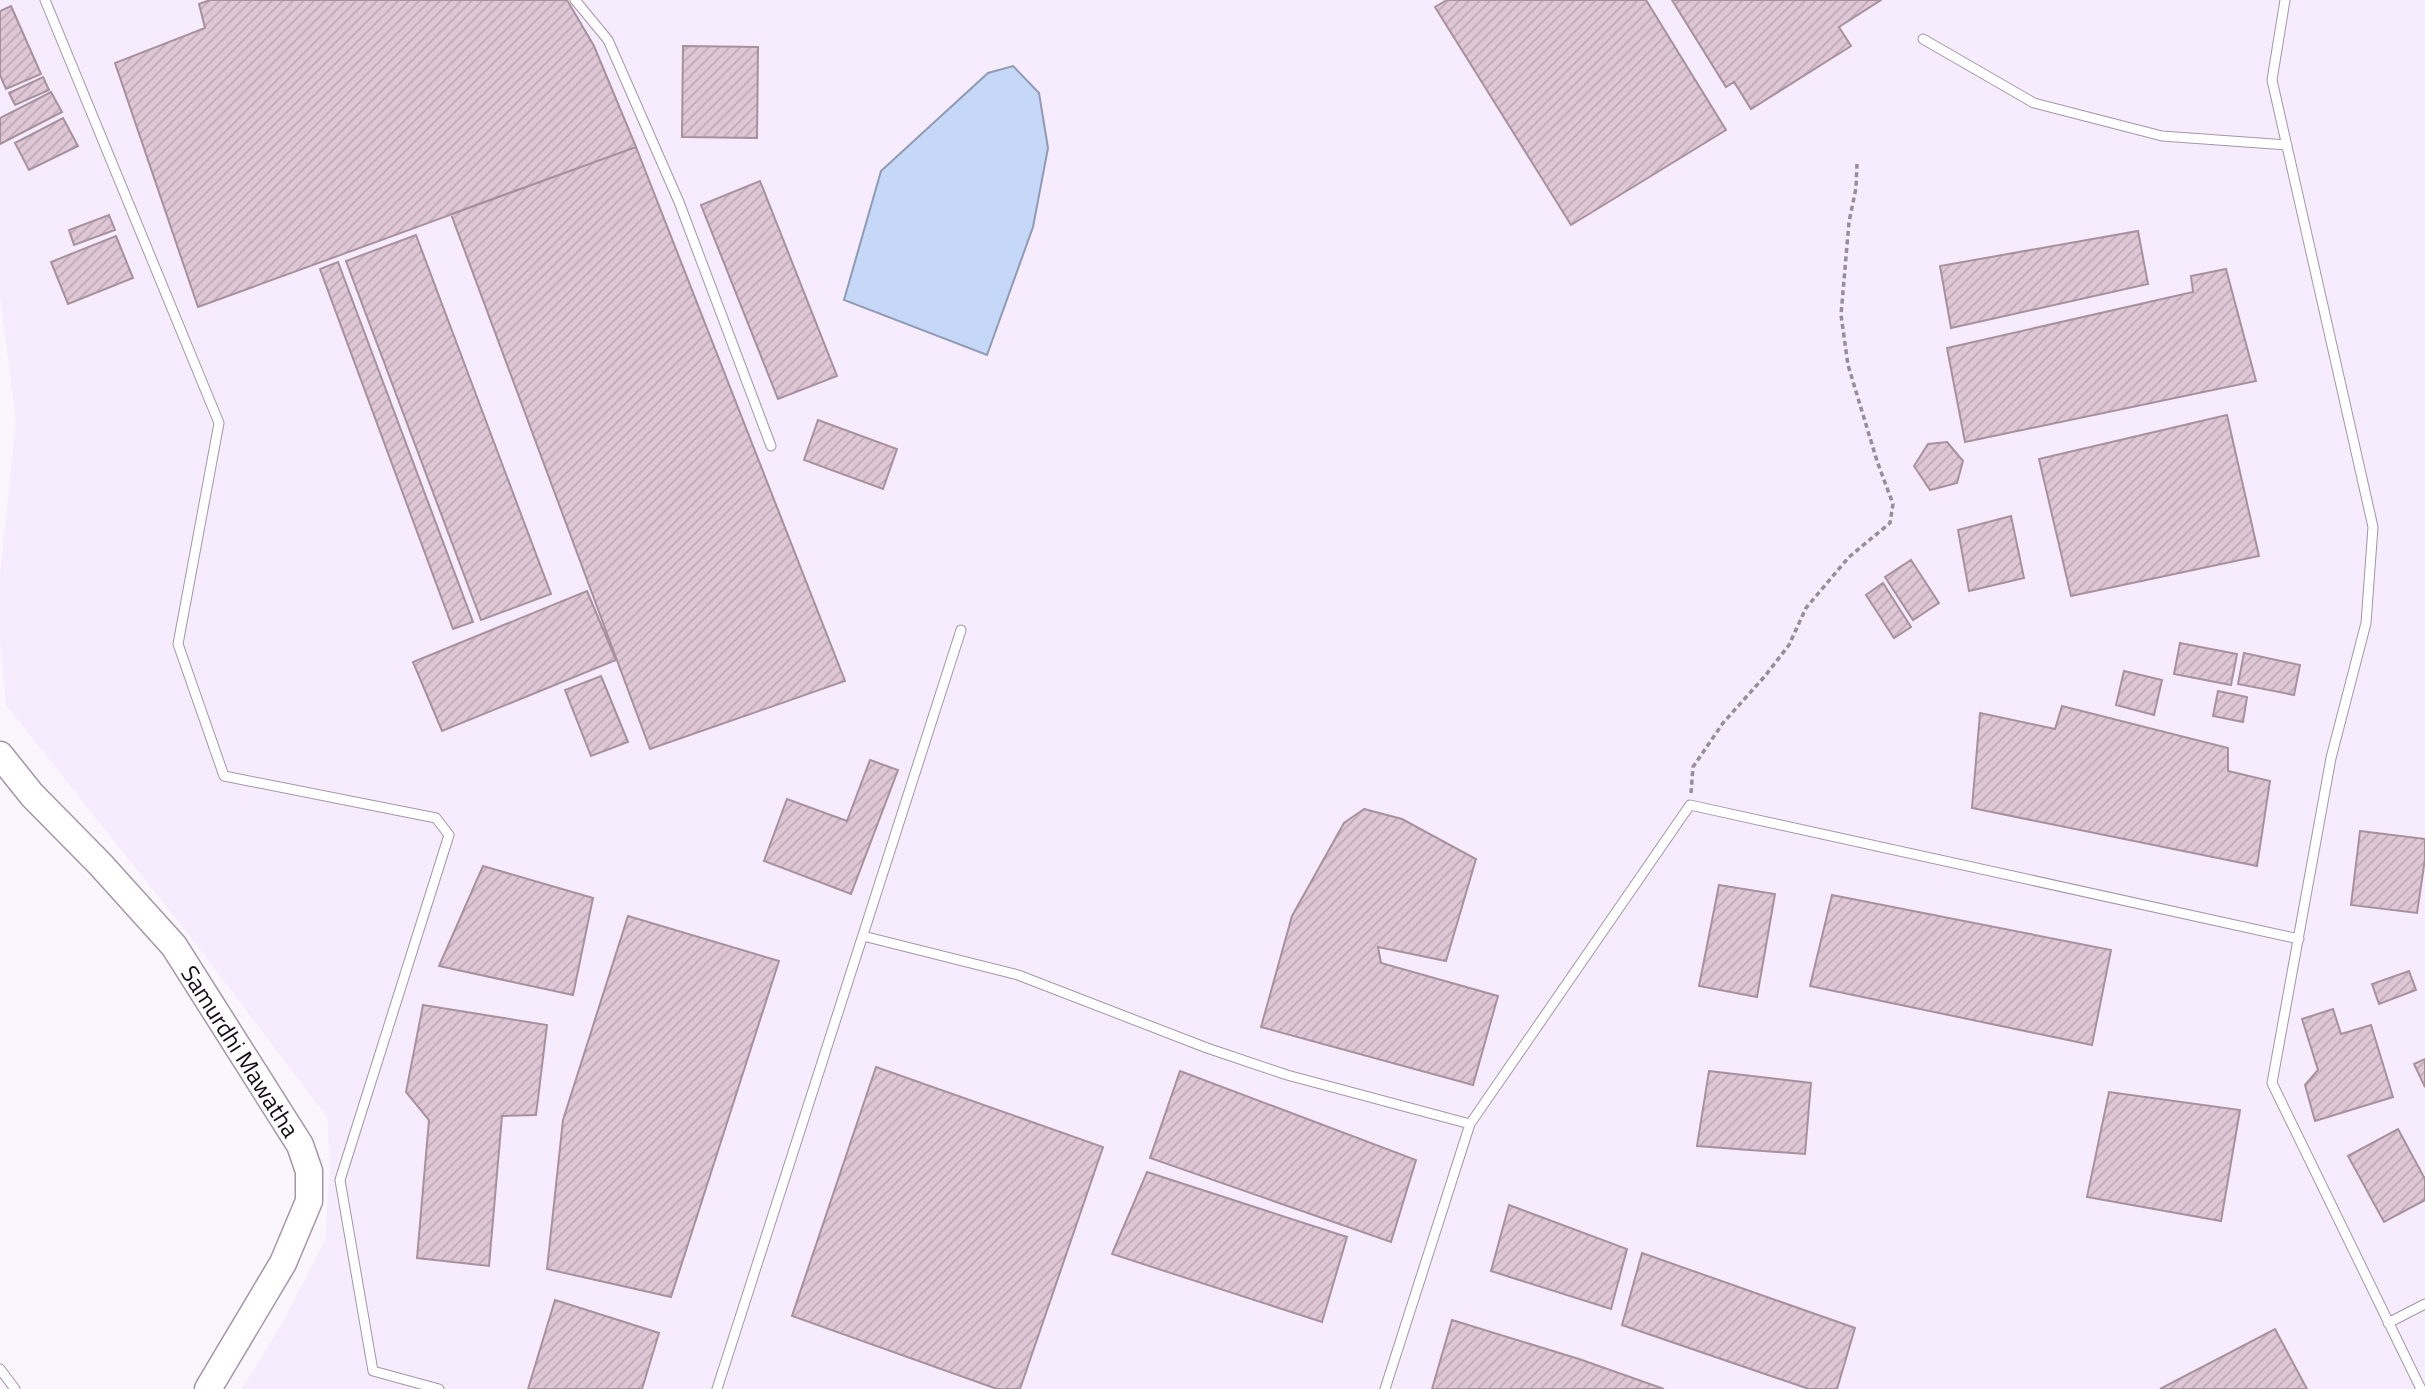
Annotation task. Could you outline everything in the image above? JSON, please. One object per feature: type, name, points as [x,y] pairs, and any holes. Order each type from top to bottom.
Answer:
[{"type":"main road","name":"Samurdhi Mawatha","points":[[0,755],[32,795],[100,864],[174,946],[300,1145],[309,1171],[309,1201],[283,1263],[208,1389]]},
{"type":"lane","points":[[45,0],[219,423],[177,644],[225,776],[436,818],[449,835],[340,1180],[373,1371],[439,1389]]},
{"type":"lane","points":[[575,0],[608,40],[679,202],[771,446]]},
{"type":"lane","points":[[2285,0],[2272,80],[2373,527],[2365,623],[2331,758],[2272,1083],[2420,1389]]},
{"type":"lane","points":[[1923,39],[2034,103],[2162,136],[2287,145]]},
{"type":"lane","points":[[717,1389],[961,629]]},
{"type":"lane","points":[[1385,1389],[1470,1124],[1690,806],[2299,939]]},
{"type":"lane","points":[[863,936],[1018,975],[1207,1048],[1287,1075],[1470,1124]]},
{"type":"lane","points":[[2388,1323],[2425,1304]]},
{"type":"lane","points":[[0,1369],[15,1389]]},
{"type":"path","points":[[1690,806],[1693,767],[1723,723],[1789,645],[1805,608],[1849,557],[1890,523],[1893,503],[1877,461],[1848,365],[1841,315],[1857,164]]},
{"type":"shaded area","points":[[0,0],[2425,0],[2425,1389],[242,1389],[284,1320],[325,1240],[330,1163],[327,1117],[189,935],[6,705],[0,640],[0,577],[16,421],[0,296]]},
{"type":"water","points":[[1013,66],[1039,93],[1048,148],[1033,227],[987,355],[844,300],[881,171],[988,73]]},
{"type":"building","points":[[210,0],[567,0],[594,46],[636,147],[198,307],[115,63],[205,28],[199,4]]},
{"type":"building","points":[[1447,0],[1646,0],[1726,130],[1571,225],[1435,7]]},
{"type":"building","points":[[1672,0],[1881,0],[1839,27],[1851,46],[1751,109],[1734,82],[1726,87]]},
{"type":"building","points":[[11,6],[41,74],[6,89],[0,75],[0,11]]},
{"type":"building","points":[[683,46],[758,47],[757,138],[682,137]]},
{"type":"building","points":[[43,77],[49,90],[15,105],[9,93]]},
{"type":"building","points":[[51,92],[62,112],[0,144],[0,118]]},
{"type":"building","points":[[63,118],[78,146],[29,170],[15,143]]},
{"type":"building","points":[[636,147],[845,681],[650,749],[451,214]]},
{"type":"building","points":[[760,181],[837,376],[778,399],[701,205]]},
{"type":"building","points":[[109,215],[115,230],[74,245],[69,230]]},
{"type":"building","points":[[2138,231],[2148,284],[1951,328],[1940,266]]},
{"type":"building","points":[[416,235],[551,594],[481,620],[346,261]]},
{"type":"building","points":[[116,236],[133,278],[68,304],[51,262]]},
{"type":"building","points":[[338,262],[473,622],[453,629],[320,269]]},
{"type":"building","points":[[2226,269],[2256,381],[1965,442],[1947,348],[2193,292],[2191,276]]},
{"type":"building","points":[[2227,415],[2259,556],[2071,596],[2039,459]]},
{"type":"building","points":[[818,420],[897,449],[883,489],[804,460]]},
{"type":"building","points":[[1947,442],[1963,461],[1957,483],[1930,490],[1914,466],[1928,444]]},
{"type":"building","points":[[2011,516],[2024,578],[1969,591],[1958,530]]},
{"type":"building","points":[[1911,560],[1939,603],[1913,620],[1885,577]]},
{"type":"building","points":[[1883,583],[1911,627],[1894,638],[1866,595]]},
{"type":"building","points":[[587,591],[616,660],[442,731],[413,662]]},
{"type":"building","points":[[2180,643],[2237,654],[2231,685],[2174,674]]},
{"type":"building","points":[[2244,653],[2300,665],[2294,695],[2238,684]]},
{"type":"building","points":[[2124,671],[2162,680],[2154,715],[2116,705]]},
{"type":"building","points":[[601,676],[628,742],[591,756],[565,690]]},
{"type":"building","points":[[2218,691],[2247,697],[2243,722],[2213,716]]},
{"type":"building","points":[[2062,706],[2228,748],[2228,771],[2270,781],[2257,866],[1972,808],[1980,713],[2055,729]]},
{"type":"building","points":[[870,760],[898,770],[851,894],[764,861],[787,799],[847,821]]},
{"type":"building","points":[[1364,809],[1402,819],[1476,859],[1446,961],[1378,947],[1381,963],[1498,996],[1473,1085],[1261,1027],[1292,916],[1344,823]]},
{"type":"building","points":[[2360,831],[2425,839],[2425,859],[2417,913],[2351,905]]},
{"type":"building","points":[[483,866],[593,898],[573,995],[439,966]]},
{"type":"building","points":[[1719,885],[1775,894],[1757,997],[1699,986]]},
{"type":"building","points":[[1832,895],[2111,950],[2092,1045],[1810,986]]},
{"type":"building","points":[[628,916],[779,961],[671,1297],[547,1269],[563,1120]]},
{"type":"building","points":[[2409,971],[2416,990],[2379,1004],[2372,984]]},
{"type":"building","points":[[423,1005],[547,1025],[536,1115],[502,1116],[489,1266],[417,1258],[429,1120],[406,1092]]},
{"type":"building","points":[[2333,1009],[2341,1034],[2371,1025],[2393,1097],[2315,1121],[2305,1085],[2318,1070],[2302,1019]]},
{"type":"building","points":[[2425,1059],[2425,1087],[2414,1064]]},
{"type":"building","points":[[876,1067],[1103,1147],[1020,1389],[997,1389],[792,1316]]},
{"type":"building","points":[[1180,1071],[1416,1160],[1391,1242],[1150,1158]]},
{"type":"building","points":[[1709,1071],[1811,1083],[1805,1154],[1697,1146]]},
{"type":"building","points":[[2109,1092],[2240,1110],[2221,1221],[2087,1197]]},
{"type":"building","points":[[2398,1129],[2425,1179],[2425,1200],[2384,1222],[2348,1156]]},
{"type":"building","points":[[1147,1172],[1347,1237],[1322,1322],[1112,1254]]},
{"type":"building","points":[[1509,1205],[1627,1249],[1611,1309],[1491,1271]]},
{"type":"building","points":[[1642,1253],[1855,1328],[1837,1389],[1809,1389],[1622,1325]]},
{"type":"building","points":[[555,1300],[659,1333],[642,1389],[528,1389]]},
{"type":"building","points":[[1452,1320],[1579,1359],[1664,1389],[1432,1389]]},
{"type":"building","points":[[2275,1329],[2307,1389],[2160,1389]]}]
